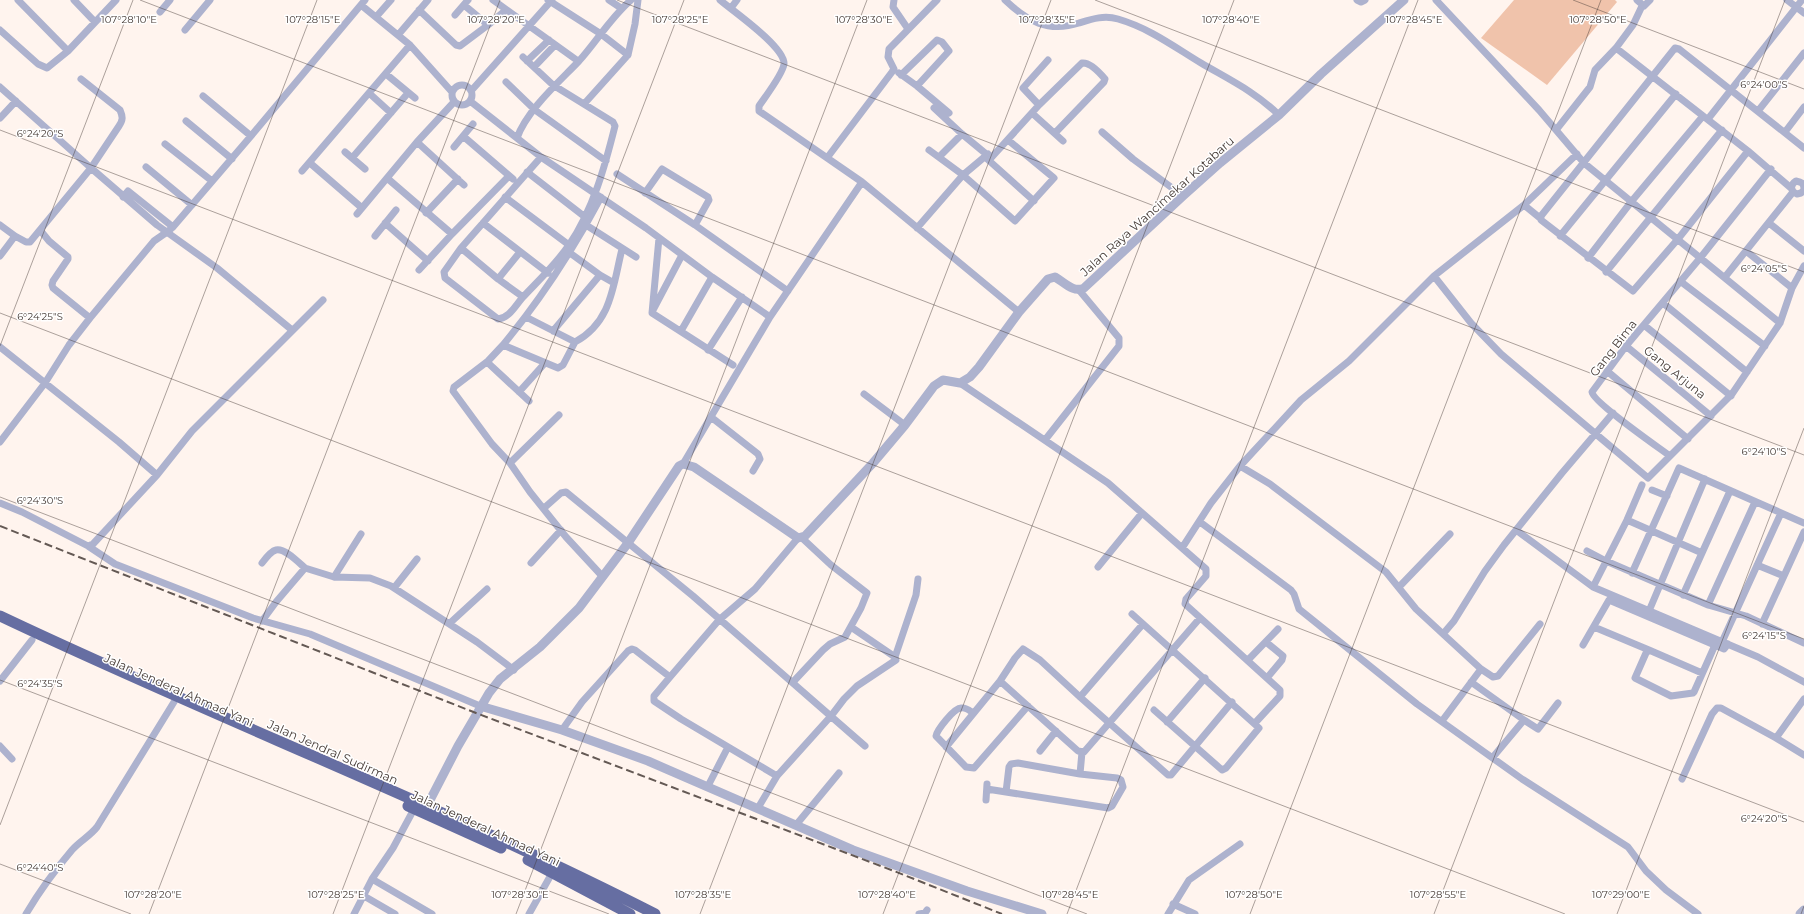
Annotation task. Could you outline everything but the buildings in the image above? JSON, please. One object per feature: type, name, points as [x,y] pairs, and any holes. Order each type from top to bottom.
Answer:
[{"type":"highway","name":"Jalan Jendral Sudirman","points":[[0,616],[197,706],[427,806],[597,884],[655,914]]},
{"type":"highway","name":"Jalan Jenderal Ahmad Yani","points":[[0,624],[32,640],[414,809],[552,873],[626,913]]},
{"type":"street","points":[[18,0],[68,51]]},
{"type":"street","points":[[74,0],[95,22]]},
{"type":"street","points":[[0,30],[43,67],[50,67],[68,51],[116,0]]},
{"type":"street","points":[[160,12],[170,0]]},
{"type":"street","points":[[185,30],[210,0]]},
{"type":"street","points":[[376,17],[391,0]]},
{"type":"street","points":[[398,35],[428,0]]},
{"type":"street","points":[[492,0],[578,61]]},
{"type":"street","points":[[471,92],[530,26],[550,0],[601,34],[628,55]]},
{"type":"street","points":[[609,0],[621,8]]},
{"type":"street","points":[[518,138],[525,122],[553,85],[578,61],[621,8],[631,0]]},
{"type":"street","points":[[584,104],[628,55],[635,24],[638,0]]},
{"type":"street","points":[[720,0],[760,32],[783,57],[784,65],[772,87],[759,106],[759,111],[862,182],[1020,312]]},
{"type":"street","points":[[730,8],[737,0]]},
{"type":"street","points":[[894,0],[893,7],[908,29]]},
{"type":"street","points":[[937,0],[889,49],[888,57],[894,69],[917,86],[949,114]]},
{"type":"street","points":[[1005,0],[1017,11],[1045,26],[1077,24],[1106,17],[1135,25],[1158,35],[1202,63],[1228,77],[1265,102],[1279,116]]},
{"type":"street","points":[[1357,0],[1361,2],[1365,0]]},
{"type":"street","name":"Jalan Raya Wancimekar Kotabaru","points":[[960,383],[979,367],[1020,312],[1050,278],[1056,277],[1068,286],[1079,290],[1084,288],[1102,273],[1183,196],[1279,116],[1321,74],[1404,0]]},
{"type":"street","points":[[1436,0],[1556,130],[1584,163],[1780,323]]},
{"type":"street","points":[[1556,130],[1590,87],[1594,70],[1616,48],[1633,25],[1640,3],[1645,6],[1650,0]]},
{"type":"street","points":[[1787,0],[1804,13]]},
{"type":"street","points":[[1588,258],[1631,202],[1731,90],[1802,0]]},
{"type":"street","points":[[0,442],[45,383],[69,345],[90,318],[154,241],[170,230],[232,159],[363,2],[376,17],[410,45],[452,92],[454,102]]},
{"type":"street","points":[[455,15],[466,2],[488,26]]},
{"type":"street","points":[[419,10],[458,46],[462,46],[506,10]]},
{"type":"street","points":[[541,157],[461,248],[443,275],[498,319],[506,317],[523,296],[548,273],[569,245],[585,217],[606,161],[614,124],[553,85],[525,59],[549,40]]},
{"type":"street","points":[[901,75],[937,40],[939,40],[949,51],[917,86]]},
{"type":"street","points":[[302,171],[410,45]]},
{"type":"street","points":[[534,67],[555,45]]},
{"type":"street","points":[[1616,48],[1722,130],[1771,170],[1792,190],[1797,194],[1803,188],[1796,181],[1792,184],[1792,190],[1769,223],[1725,277]]},
{"type":"street","points":[[1540,218],[1675,48],[1677,48],[1804,148]]},
{"type":"street","points":[[1758,111],[1804,53]]},
{"type":"street","points":[[1039,105],[1023,88],[1048,60]]},
{"type":"street","points":[[987,156],[992,158],[1039,105],[1082,63],[1089,64],[1105,79],[1104,82],[1055,133]]},
{"type":"street","points":[[827,158],[894,69]]},
{"type":"street","points":[[386,74],[415,98]]},
{"type":"street","points":[[0,225],[28,243],[91,168],[119,126],[123,116],[120,110],[81,79]]},
{"type":"street","points":[[506,82],[535,110],[606,161]]},
{"type":"street","points":[[452,92],[457,86],[461,85],[466,86],[471,92],[472,97],[470,101],[462,105],[454,102]]},
{"type":"street","points":[[0,87],[123,196],[170,230],[292,330]]},
{"type":"street","points":[[370,92],[391,112]]},
{"type":"street","points":[[352,158],[408,93]]},
{"type":"street","points":[[1560,236],[1676,94]]},
{"type":"street","points":[[203,96],[251,136]]},
{"type":"street","points":[[0,118],[16,101]]},
{"type":"street","points":[[470,101],[541,157],[594,192],[770,317]]},
{"type":"street","points":[[357,214],[417,142],[454,102]]},
{"type":"street","points":[[1785,132],[1804,107]]},
{"type":"street","points":[[934,108],[987,156],[1034,202]]},
{"type":"street","points":[[1032,113],[1063,141]]},
{"type":"street","points":[[186,121],[232,159]]},
{"type":"street","points":[[454,147],[473,124]]},
{"type":"street","points":[[1606,272],[1722,130]]},
{"type":"street","points":[[1102,132],[1133,159],[1183,196]]},
{"type":"street","points":[[939,157],[962,134]]},
{"type":"street","points":[[419,270],[452,234],[511,178],[463,136]]},
{"type":"street","points":[[929,150],[963,175],[1013,221],[1017,220],[1054,178],[1008,140]]},
{"type":"street","points":[[417,142],[464,185]]},
{"type":"street","points":[[165,144],[212,181]]},
{"type":"street","points":[[1524,205],[1560,236],[1633,291],[1678,239],[1748,151]]},
{"type":"street","points":[[345,152],[366,169]]},
{"type":"street","points":[[1182,548],[1211,503],[1240,466],[1301,400],[1348,362],[1434,276],[1524,205],[1577,154]]},
{"type":"street","points":[[917,228],[963,175],[987,156]]},
{"type":"street","points":[[310,163],[362,208]]},
{"type":"street","points":[[146,168],[192,205]]},
{"type":"street","points":[[645,193],[662,169],[708,197],[709,200],[694,225]]},
{"type":"street","name":"Gang Bima","points":[[1670,456],[1613,413],[1592,394],[1606,371],[1680,281],[1701,258],[1771,170]]},
{"type":"street","points":[[527,172],[585,217]]},
{"type":"street","points":[[617,174],[694,225],[788,291]]},
{"type":"street","points":[[387,178],[452,234]]},
{"type":"street","points":[[426,213],[458,180]]},
{"type":"street","points":[[427,806],[480,706],[500,679],[514,670],[561,627],[579,608],[628,542],[679,466],[683,464],[770,317],[862,182]]},
{"type":"street","points":[[505,197],[569,245]]},
{"type":"street","points":[[601,197],[570,253],[526,317],[503,345],[486,362],[456,385],[453,391],[492,444],[510,464],[561,530],[603,577]]},
{"type":"street","points":[[375,236],[396,210]]},
{"type":"street","points":[[385,223],[428,261]]},
{"type":"street","points":[[483,223],[548,273]]},
{"type":"street","points":[[1769,223],[1804,251]]},
{"type":"street","points":[[586,225],[636,257]]},
{"type":"street","points":[[40,230],[49,241],[68,257],[53,281],[53,288],[90,318]]},
{"type":"street","points":[[0,256],[15,236]]},
{"type":"street","points":[[652,313],[659,238]]},
{"type":"street","points":[[461,248],[498,279],[523,296]]},
{"type":"street","points":[[503,345],[555,367],[560,367],[575,342],[599,324],[609,306],[622,249]]},
{"type":"street","points":[[1746,251],[1792,288]]},
{"type":"street","points":[[498,279],[520,252]]},
{"type":"street","points":[[570,253],[600,275],[614,283]]},
{"type":"street","points":[[652,313],[682,255]]},
{"type":"street","points":[[1434,276],[1471,323],[1501,354],[1648,478],[1731,396],[1780,323],[1792,288],[1804,266]]},
{"type":"street","points":[[553,330],[600,275]]},
{"type":"street","points":[[681,331],[712,276]]},
{"type":"street","points":[[1680,281],[1765,346]]},
{"type":"street","points":[[1045,440],[1119,346],[1118,338],[1079,290]]},
{"type":"street","points":[[708,350],[742,297]]},
{"type":"street","points":[[88,546],[93,544],[157,474],[192,431],[322,300]]},
{"type":"street","points":[[1662,303],[1747,372]]},
{"type":"street","points":[[652,313],[733,365]]},
{"type":"street","points":[[526,317],[575,342]]},
{"type":"street","points":[[1644,325],[1731,396]]},
{"type":"street","name":"Gang Arjuna","points":[[1626,346],[1711,416]]},
{"type":"street","points":[[0,347],[157,474]]},
{"type":"street","points":[[486,362],[529,401]]},
{"type":"street","points":[[519,392],[545,363]]},
{"type":"street","points":[[1606,371],[1688,439]]},
{"type":"street","points":[[777,776],[654,701],[654,696],[720,620],[755,589],[800,538],[806,536],[844,495],[905,425],[934,386],[939,382],[948,380],[960,383],[1108,483],[1206,569],[1206,576],[1185,602],[1186,606],[1280,690],[1280,696],[1255,723]]},
{"type":"street","points":[[864,394],[905,425]]},
{"type":"street","points":[[1443,634],[1454,621],[1485,571],[1516,530],[1613,413]]},
{"type":"street","points":[[510,464],[559,415]]},
{"type":"street","points":[[711,418],[758,454],[760,459],[753,471]]},
{"type":"street","points":[[683,464],[694,467],[800,538],[831,565],[866,590],[864,600],[851,628],[845,637],[830,644],[823,650],[793,682]]},
{"type":"street","points":[[1240,466],[1270,484],[1386,572],[1416,609],[1481,669],[1493,677],[1498,676],[1540,624]]},
{"type":"street","points":[[1632,573],[1679,468],[1804,523]]},
{"type":"street","points":[[1649,611],[1659,584],[1705,479]]},
{"type":"street","points":[[1593,587],[1627,520],[1642,485]]},
{"type":"street","points":[[1652,490],[1667,496]]},
{"type":"street","points":[[1683,595],[1730,491]]},
{"type":"street","points":[[544,508],[561,493],[566,492],[628,542],[793,682],[865,746]]},
{"type":"street","points":[[1708,605],[1755,502]]},
{"type":"street","points":[[0,503],[22,512],[88,546],[115,564],[262,620],[310,634],[480,706],[562,730],[648,761],[853,850],[912,872],[1042,914]]},
{"type":"street","points":[[1098,567],[1142,512]]},
{"type":"street","points":[[1583,645],[1609,600],[1724,649],[1735,614],[1781,513]]},
{"type":"street","points":[[1627,520],[1702,553]]},
{"type":"street","points":[[1200,522],[1291,590],[1294,594],[1299,609],[1384,678],[1442,721],[1565,807],[1628,847],[1646,871],[1666,890],[1698,914]]},
{"type":"street","points":[[531,563],[561,530]]},
{"type":"street","points":[[1516,530],[1593,587],[1758,657],[1804,682]]},
{"type":"street","points":[[1762,624],[1804,532]]},
{"type":"street","points":[[334,577],[361,534]]},
{"type":"street","points":[[1399,587],[1450,534]]},
{"type":"street","points":[[262,563],[274,550],[278,550],[283,551],[305,568],[334,577],[370,578],[394,588],[450,623],[514,670]]},
{"type":"street","points":[[1587,550],[1632,573],[1683,595],[1708,605],[1746,616],[1804,643]]},
{"type":"street","points":[[394,588],[417,559]]},
{"type":"street","points":[[1757,564],[1784,576]]},
{"type":"street","points":[[262,620],[305,568]]},
{"type":"street","points":[[758,808],[777,776],[831,716],[851,691],[895,662],[895,657],[916,595],[918,579]]},
{"type":"street","points":[[450,623],[487,588]]},
{"type":"street","points":[[1132,614],[1259,726],[1259,730],[1224,770],[1219,769],[1154,710]]},
{"type":"street","points":[[1082,752],[1086,750],[1200,618]]},
{"type":"street","points":[[1080,697],[1143,624]]},
{"type":"street","points":[[1594,627],[1702,672]]},
{"type":"street","points":[[851,628],[895,657]]},
{"type":"street","points":[[1248,660],[1278,629]]},
{"type":"street","points":[[0,681],[32,640]]},
{"type":"street","points":[[1266,642],[1283,656],[1282,660],[1267,678]]},
{"type":"street","points":[[1649,650],[1646,653],[1635,678],[1671,696],[1693,693],[1715,645]]},
{"type":"street","points":[[562,730],[582,702],[628,651],[632,649],[670,677]]},
{"type":"street","points":[[946,747],[1000,681],[1015,658],[1023,649],[1040,660],[1168,775],[1171,775],[1232,702]]},
{"type":"street","points":[[1442,721],[1481,669]]},
{"type":"street","points":[[1167,722],[1205,678]]},
{"type":"street","points":[[1000,681],[1082,752]]},
{"type":"street","points":[[1471,682],[1538,729],[1558,702]]},
{"type":"street","points":[[1776,738],[1804,699]]},
{"type":"street","points":[[26,914],[62,862],[77,845],[91,835],[97,827],[174,702]]},
{"type":"street","points":[[973,713],[961,708],[949,717],[937,732],[936,736],[966,767],[974,768],[1028,706]]},
{"type":"street","points":[[1682,779],[1715,709],[1721,708],[1804,755]]},
{"type":"street","points":[[1493,757],[1524,720]]},
{"type":"street","points":[[1040,751],[1056,731]]},
{"type":"street","points":[[0,746],[12,759]]},
{"type":"street","points":[[708,786],[728,747]]},
{"type":"street","points":[[1080,774],[1082,752]]},
{"type":"street","points":[[986,800],[987,787],[1006,792],[1108,808],[1112,806],[1123,787],[1121,780],[1118,778],[1080,774],[1018,763],[1011,764],[1008,772],[1006,792]]},
{"type":"street","points":[[796,825],[838,773]]},
{"type":"street","points":[[354,914],[372,879],[393,848],[414,809]]},
{"type":"street","points":[[1168,914],[1188,880],[1240,844]]},
{"type":"street","points":[[529,914],[552,873]]},
{"type":"street","points":[[372,879],[432,914]]},
{"type":"street","points":[[364,896],[395,914]]},
{"type":"street","points":[[1173,904],[1195,914]]},
{"type":"street","points":[[918,914],[925,913],[927,910]]},
{"type":"street","points":[[1801,914],[1804,910]]},
{"type":"shaded area","points":[[1514,0],[1615,0],[1617,2],[1547,85],[1481,38]]},
{"type":"railway","points":[[0,526],[476,713],[894,871],[1002,914]]}]
